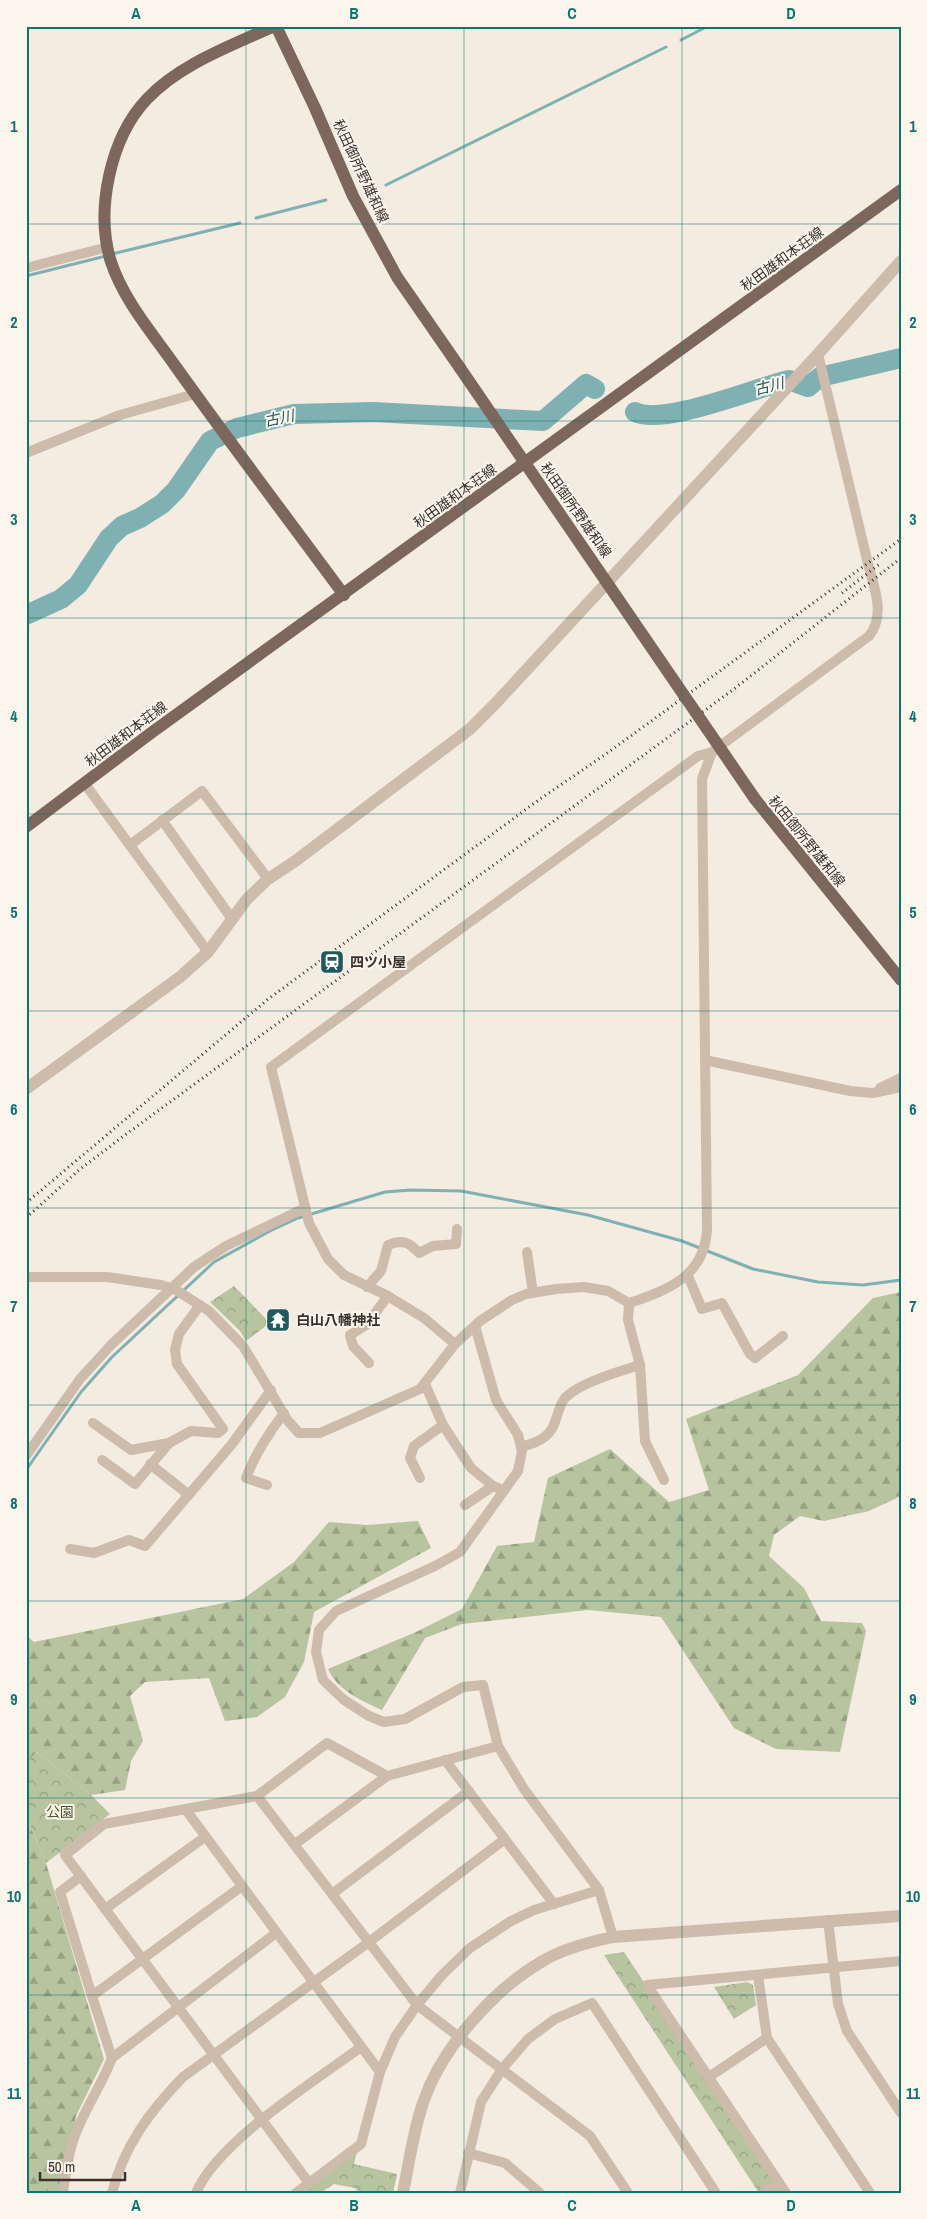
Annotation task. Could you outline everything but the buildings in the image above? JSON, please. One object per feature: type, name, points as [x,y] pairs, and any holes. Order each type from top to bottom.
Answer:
[{"type":"main road","name":"秋田御所野雄和線","points":[[344,595],[195,394],[131,303],[118,280],[109,252],[105,220],[107,187],[113,157],[146,99],[170,80],[211,55],[275,26],[315,108],[353,196],[397,276],[755,799],[901,980]]},
{"type":"main road","name":"秋田雄和本荘線","points":[[26,827],[150,733],[344,595],[901,190]]},
{"type":"street","points":[[26,268],[109,252]]},
{"type":"street","points":[[26,1089],[180,976],[208,952],[247,899],[268,879],[294,862],[470,729],[786,389],[901,262]]},
{"type":"street","points":[[455,1344],[424,1318],[388,1296],[344,1275],[328,1259],[319,1245],[306,1213],[271,1067],[698,756],[712,752],[869,636],[876,623],[877,595],[818,354]]},
{"type":"street","points":[[26,452],[120,415],[195,394]]},
{"type":"street","points":[[629,1303],[688,1276],[704,1251],[708,1188],[702,778],[712,752]]},
{"type":"street","points":[[85,784],[208,952]]},
{"type":"street","points":[[130,845],[202,791],[268,879]]},
{"type":"street","points":[[162,820],[232,919]]},
{"type":"street","points":[[705,1060],[850,1092],[873,1093],[901,1087]]},
{"type":"street","points":[[873,1093],[901,1078]]},
{"type":"street","points":[[26,1456],[80,1379],[111,1346],[174,1289],[194,1267],[226,1246],[306,1213]]},
{"type":"street","points":[[367,1287],[381,1271],[388,1245],[399,1240],[411,1244],[419,1253],[433,1246],[456,1244],[457,1230]]},
{"type":"street","points":[[527,1252],[533,1293]]},
{"type":"street","points":[[688,1276],[702,1309],[722,1303],[750,1354],[755,1358],[783,1336]]},
{"type":"street","points":[[26,1277],[107,1277],[174,1289],[209,1311],[243,1346],[284,1414],[299,1433],[320,1433],[420,1390],[443,1356],[455,1344],[475,1326],[512,1300],[533,1293],[584,1287],[608,1291],[629,1303]]},
{"type":"street","points":[[369,1363],[353,1346],[350,1335],[366,1325],[388,1296]]},
{"type":"street","points":[[629,1303],[628,1320],[640,1365],[645,1440],[664,1480]]},
{"type":"street","points":[[200,1305],[178,1334],[175,1350],[177,1364],[223,1429],[237,1436]]},
{"type":"street","points":[[475,1326],[496,1400],[518,1435],[521,1447],[518,1471],[460,1552],[435,1566],[336,1610],[319,1630],[316,1652],[323,1680],[344,1700],[369,1716],[384,1722],[406,1719],[463,1687],[483,1685],[498,1746],[524,1790],[599,1890],[613,1936]]},
{"type":"street","points":[[521,1447],[538,1441],[551,1431],[559,1406],[567,1396],[603,1377],[640,1365]]},
{"type":"street","points":[[425,1384],[443,1425],[471,1468],[493,1486],[504,1490]]},
{"type":"street","points":[[70,1549],[94,1553],[129,1540],[145,1546],[237,1436],[271,1390]]},
{"type":"street","points":[[267,1484],[246,1478],[253,1460],[268,1433],[284,1414]]},
{"type":"street","points":[[93,1423],[131,1450],[169,1443],[191,1431],[218,1433],[223,1429]]},
{"type":"street","points":[[420,1478],[410,1458],[414,1446],[443,1425]]},
{"type":"street","points":[[102,1460],[135,1484],[169,1443]]},
{"type":"street","points":[[150,1464],[189,1495]]},
{"type":"street","points":[[465,1505],[493,1486]]},
{"type":"street","points":[[309,2183],[65,1855],[104,1824],[257,1796],[328,1742],[387,1776]]},
{"type":"street","points":[[294,1844],[387,1776],[498,1746]]},
{"type":"street","points":[[445,1760],[554,1904]]},
{"type":"street","points":[[332,1894],[469,1792]]},
{"type":"street","points":[[257,1796],[417,2005],[590,2136],[628,2193]]},
{"type":"street","points":[[186,1810],[380,2072]]},
{"type":"street","points":[[106,1909],[205,1836]]},
{"type":"street","points":[[112,2193],[118,2171],[136,2131],[165,2095],[183,2077],[369,1942],[505,1839]]},
{"type":"street","points":[[81,1876],[60,1892],[112,2058]]},
{"type":"street","points":[[92,1996],[242,1886]]},
{"type":"street","points":[[296,2193],[361,2144],[380,2072],[395,2037],[417,2005],[442,1975],[470,1948],[511,1922],[554,1904],[599,1890]]},
{"type":"street","points":[[403,2193],[423,2102],[438,2068],[459,2037],[498,1995],[541,1961],[613,1936],[901,1916]]},
{"type":"street","points":[[828,1920],[838,2004],[846,2031],[901,2113]]},
{"type":"street","points":[[63,2193],[68,2162],[78,2129],[102,2084],[112,2058],[276,1933]]},
{"type":"street","points":[[786,2193],[647,1984],[901,1961]]},
{"type":"street","points":[[758,1974],[767,2038],[870,2193]]},
{"type":"street","points":[[460,2193],[481,2102],[502,2069],[528,2039],[555,2019],[592,2003],[716,2193]]},
{"type":"street","points":[[709,2077],[767,2038]]},
{"type":"street","points":[[196,2193],[211,2166],[231,2146],[362,2047]]},
{"type":"street","points":[[468,2153],[505,2163],[540,2193]]},
{"type":"street","points":[[764,2193],[779,2182]]},
{"type":"green space","points":[[234,1286],[270,1323],[246,1341],[240,1331],[210,1302]]},
{"type":"green space","points":[[901,1292],[901,1496],[869,1511],[824,1521],[800,1516],[774,1535],[769,1556],[804,1588],[821,1621],[862,1623],[866,1631],[840,1752],[776,1749],[734,1728],[661,1617],[588,1610],[462,1624],[425,1638],[382,1710],[351,1694],[337,1683],[332,1676],[328,1669],[416,1632],[462,1609],[497,1546],[534,1542],[548,1478],[610,1449],[669,1502],[709,1490],[686,1419],[798,1375],[873,1298]]},
{"type":"green space","points":[[418,1521],[431,1548],[314,1612],[304,1662],[285,1697],[257,1717],[225,1721],[209,1678],[145,1682],[130,1696],[143,1741],[131,1761],[125,1790],[91,1795],[37,1752],[26,1763],[26,1635],[34,1642],[243,1599],[294,1562],[329,1522],[367,1525]]},
{"type":"green space","name":"公園","points":[[37,1752],[91,1795],[110,1814],[46,1863],[26,1816],[26,1763]]},
{"type":"green space","points":[[26,1816],[46,1863],[104,2059],[76,2116],[63,2193],[26,2193]]},
{"type":"green space","points":[[624,1952],[783,2193],[759,2193],[604,1955]]},
{"type":"green space","points":[[747,1982],[753,1985],[756,2005],[734,2019],[714,1987]]},
{"type":"green space","points":[[357,2151],[354,2164],[397,2174],[393,2193],[359,2193],[355,2188],[334,2184],[320,2193],[303,2193]]},
{"type":"waterway","points":[[681,40],[708,26]]},
{"type":"waterway","points":[[386,185],[666,47]]},
{"type":"waterway","points":[[256,218],[326,200]]},
{"type":"waterway","points":[[112,254],[240,223]]},
{"type":"waterway","points":[[26,276],[106,256]]},
{"type":"waterway","name":"古川","points":[[635,412],[649,415],[687,410],[789,380],[808,387],[820,377],[901,358]]},
{"type":"waterway","name":"古川","points":[[26,615],[61,599],[78,585],[109,538],[122,526],[140,518],[162,504],[176,490],[210,441],[237,428],[294,414],[373,412],[543,421],[586,384],[595,389]]},
{"type":"waterway","points":[[26,1470],[81,1392],[112,1357],[214,1262],[298,1218],[385,1192],[411,1190],[461,1191],[588,1215],[682,1241],[753,1269],[818,1282],[863,1285],[901,1280]]},
{"type":"railway","points":[[26,1203],[267,1000],[540,799],[606,754],[901,539]]},
{"type":"railway","points":[[26,1218],[79,1170],[125,1135],[734,689],[901,558]]},
{"type":"railway","points":[[842,593],[881,563]]},
{"type":"place","name":"四ツ小屋","points":[[332,962]]},
{"type":"place","name":"白山八幡神社","points":[[278,1320]]}]
